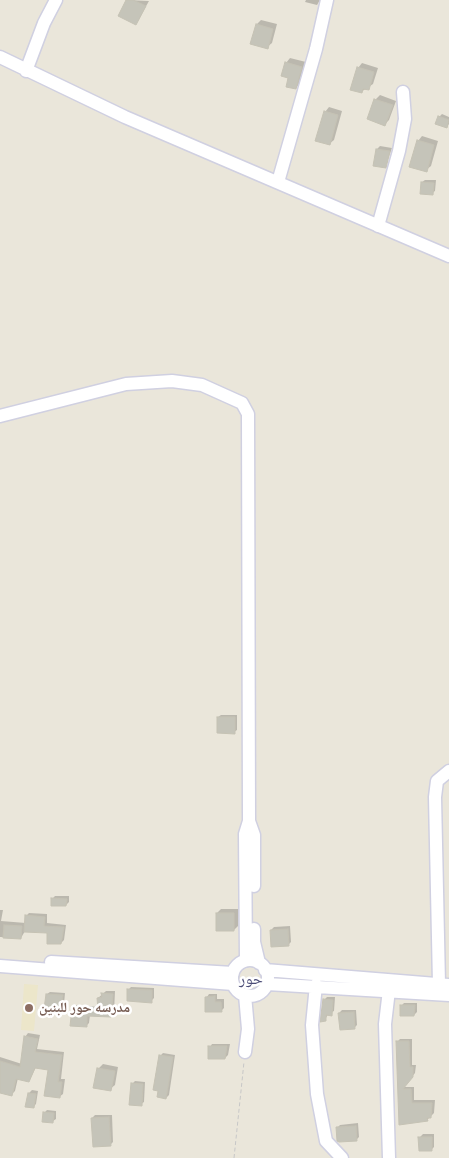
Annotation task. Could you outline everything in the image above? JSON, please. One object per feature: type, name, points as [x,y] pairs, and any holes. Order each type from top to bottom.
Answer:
[{"type":"street","points":[[26,72],[44,23],[56,0]]},
{"type":"street","points":[[278,182],[316,49],[326,0]]},
{"type":"street","points":[[0,57],[26,72],[125,117],[449,256]]},
{"type":"street","points":[[378,226],[399,152],[405,119],[403,92]]},
{"type":"street","points":[[0,416],[126,384],[172,381],[202,385],[242,403],[248,414],[249,821],[245,834],[246,960]]},
{"type":"street","points":[[246,960],[262,967],[444,984],[444,885],[435,790],[437,781],[449,771]]},
{"type":"street","points":[[248,1029],[264,987],[262,967],[254,942],[254,835],[249,821]]},
{"type":"street","points":[[0,958],[233,978]]},
{"type":"street","points":[[246,960],[238,965],[233,978],[237,990],[245,995],[254,995],[264,987],[316,985],[449,995]]},
{"type":"street","points":[[0,966],[233,978]]},
{"type":"street","points":[[316,985],[312,1025],[317,1094],[326,1141],[342,1158]]},
{"type":"street","points":[[389,990],[385,1024],[389,1158]]},
{"type":"street","points":[[245,995],[248,1029],[245,1052]]},
{"type":"path","points":[[234,1158],[245,1052]]},
{"type":"shaded area","name":"مدرسه حور للبنين","points":[[24,984],[38,985],[34,1031],[21,1030]]},
{"type":"building","points":[[126,0],[133,0],[146,6],[136,25],[118,16]]},
{"type":"building","points":[[256,24],[273,29],[268,49],[250,44]]},
{"type":"building","points":[[285,62],[302,67],[296,89],[286,87],[288,78],[281,76]]},
{"type":"building","points":[[357,67],[374,72],[369,90],[363,89],[362,93],[350,90]]},
{"type":"building","points":[[374,99],[393,105],[385,126],[367,119]]},
{"type":"building","points":[[324,111],[338,115],[330,145],[315,141]]},
{"type":"building","points":[[438,116],[449,120],[447,128],[435,124]]},
{"type":"building","points":[[417,140],[434,145],[427,172],[409,167]]},
{"type":"building","points":[[376,149],[390,151],[386,168],[373,166]]},
{"type":"building","points":[[421,182],[434,183],[433,195],[420,194]]},
{"type":"building","points":[[217,717],[235,717],[235,734],[217,733]]},
{"type":"building","points":[[51,898],[67,899],[66,906],[51,906]]},
{"type":"building","points":[[216,913],[234,913],[234,931],[216,931]]},
{"type":"building","points":[[25,915],[45,917],[44,926],[64,927],[61,944],[47,944],[47,933],[24,932]]},
{"type":"building","points":[[4,925],[22,926],[21,939],[3,938]]},
{"type":"building","points":[[288,929],[289,946],[271,947],[270,930]]},
{"type":"building","points":[[127,989],[152,990],[152,1003],[127,1001]]},
{"type":"building","points":[[101,993],[113,994],[111,1017],[87,1016],[87,1027],[70,1026],[72,1008],[98,1010],[97,998],[102,997]]},
{"type":"building","points":[[46,994],[63,995],[61,1008],[44,1009]]},
{"type":"building","points":[[215,996],[215,1002],[221,1002],[222,1012],[205,1012],[205,997]]},
{"type":"building","points":[[323,999],[333,1000],[332,1016],[326,1015],[326,1021],[320,1022]]},
{"type":"building","points":[[400,1005],[415,1005],[414,1016],[400,1016]]},
{"type":"building","points":[[354,1012],[355,1029],[340,1030],[338,1013]]},
{"type":"building","points":[[24,1036],[38,1039],[35,1052],[62,1055],[58,1082],[62,1082],[60,1098],[44,1096],[48,1070],[35,1068],[29,1082],[16,1079],[12,1096],[0,1093],[0,1061],[20,1067]]},
{"type":"building","points":[[396,1041],[409,1041],[410,1067],[413,1067],[413,1077],[403,1089],[411,1089],[412,1103],[432,1103],[431,1118],[427,1118],[428,1121],[399,1125]]},
{"type":"building","points":[[208,1046],[227,1046],[225,1059],[208,1059]]},
{"type":"building","points":[[159,1055],[173,1057],[166,1099],[157,1097],[158,1091],[153,1090]]},
{"type":"building","points":[[97,1068],[115,1071],[111,1091],[93,1088]]},
{"type":"building","points":[[131,1083],[143,1084],[142,1106],[129,1105]]},
{"type":"building","points":[[28,1093],[36,1094],[34,1108],[25,1107]]},
{"type":"building","points":[[43,1112],[54,1113],[53,1123],[42,1122]]},
{"type":"building","points":[[109,1117],[111,1146],[93,1147],[91,1118]]},
{"type":"building","points":[[356,1126],[357,1141],[337,1141],[336,1127]]},
{"type":"building","points":[[418,1137],[432,1137],[432,1151],[419,1151]]},
{"type":"place","name":"مدرسه حور للبنين","points":[[29,1008]]},
{"type":"district","name":"حور","points":[[251,979]]}]
